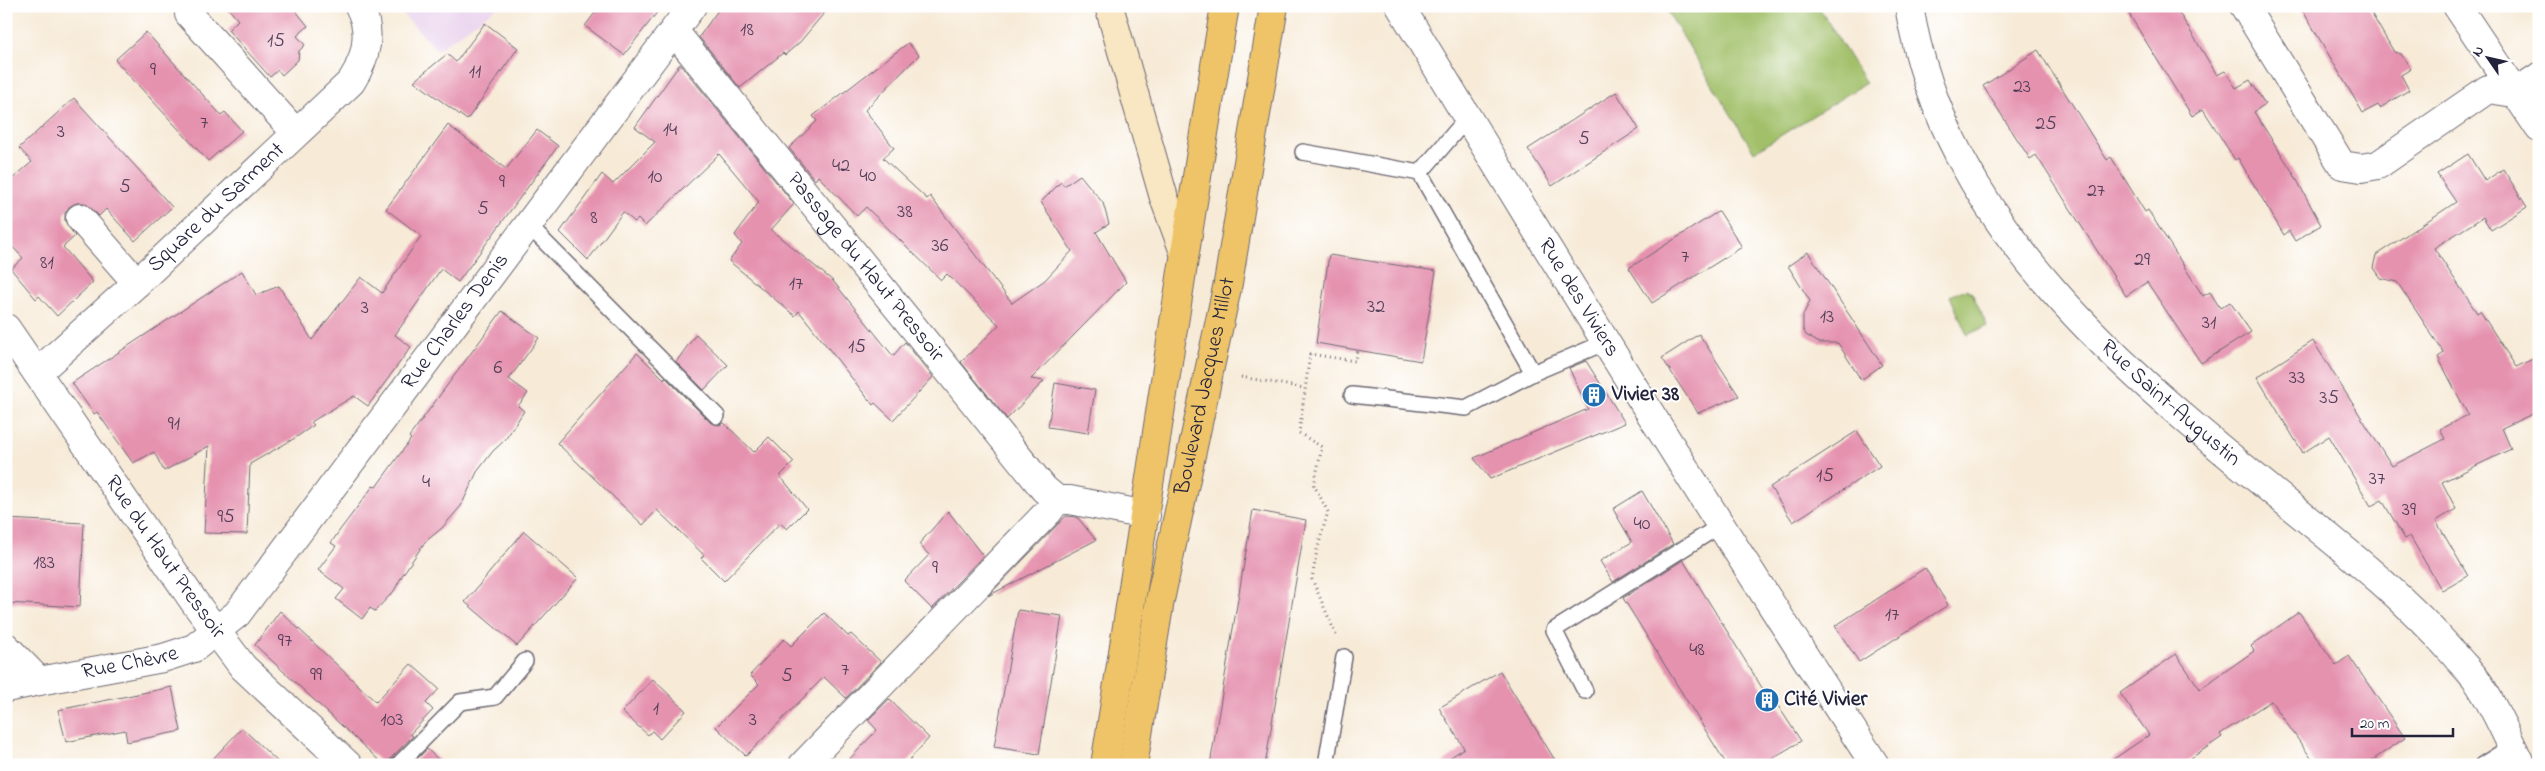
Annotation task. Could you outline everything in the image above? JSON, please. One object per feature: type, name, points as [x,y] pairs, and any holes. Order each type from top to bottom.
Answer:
[{"type":"main road","name":"Boulevard Jacques Millot","points":[[1106,765],[1146,515],[1184,252],[1225,6]]},
{"type":"main road","name":"Boulevard Jacques Millot","points":[[1133,765],[1160,600],[1228,283],[1274,6]]},
{"type":"street","name":"Square du Sarment","points":[[37,373],[137,283],[351,82],[360,69],[367,38],[366,24],[360,6]]},
{"type":"street","name":"Rue Charles Denis","points":[[216,632],[237,614],[530,226],[692,6]]},
{"type":"street","name":"Boulevard Jacques Millot","points":[[1109,6],[1164,198],[1184,252]]},
{"type":"street","name":"Rue des Viviers","points":[[1400,6],[1606,342],[1875,765]]},
{"type":"street","name":"Rue Saint-Augustin","points":[[1909,6],[1924,68],[1956,151],[1980,195],[2024,257],[2069,310],[2112,353],[2210,440],[2340,546],[2408,605],[2479,684],[2516,755]]},
{"type":"street","points":[[2244,6],[2342,165],[2362,168],[2378,164],[2488,89],[2514,93],[2539,78]]},
{"type":"street","points":[[2457,6],[2539,128]]},
{"type":"street","name":"Square du Sarment","points":[[189,14],[296,132]]},
{"type":"street","name":"Passage du Haut Pressoir","points":[[674,31],[1006,443],[1044,489],[1057,500]]},
{"type":"street","name":"Square du Sarment","points":[[80,218],[137,283]]},
{"type":"street","name":"Rue du Haut Pressoir","points":[[6,328],[216,632],[243,667],[348,765]]},
{"type":"street","points":[[803,765],[1041,520],[1057,500],[1070,500],[1146,515]]},
{"type":"street","name":"Rue Chèvre","points":[[6,688],[163,658],[194,648],[216,632]]},
{"type":"street","points":[[6,647],[39,681]]},
{"type":"lane","points":[[1420,173],[1468,117]]},
{"type":"lane","points":[[1303,152],[1420,173]]},
{"type":"lane","points":[[1420,173],[1533,373]]},
{"type":"lane","points":[[530,226],[717,416]]},
{"type":"lane","points":[[1352,394],[1466,408],[1533,373],[1606,342]]},
{"type":"lane","points":[[1585,690],[1554,630],[1721,525]]},
{"type":"lane","points":[[1326,765],[1344,657]]},
{"type":"lane","points":[[398,765],[460,702],[495,697],[525,661]]},
{"type":"lane","name":"Rue Saint-Augustin","points":[[2482,765],[2516,755]]},
{"type":"path","points":[[1344,657],[1312,579],[1317,550],[1328,512],[1314,485],[1322,447],[1299,433],[1310,354],[1355,361],[1357,350]]},
{"type":"path","points":[[1241,378],[1304,388]]},
{"type":"shaded area","points":[[395,6],[499,6],[437,50]]},
{"type":"green space","points":[[1664,6],[1818,6],[1866,83],[1754,152]]},
{"type":"green space","points":[[1966,289],[1972,293],[1987,326],[1967,335],[1950,296]]},
{"type":"building","points":[[226,6],[292,6],[308,26],[297,36],[305,45],[299,51],[298,60],[282,75],[278,70],[270,77],[228,30],[238,20]]},
{"type":"building","points":[[600,6],[662,6],[624,55],[585,26]]},
{"type":"building","points":[[721,6],[830,6],[800,42],[785,55],[783,53],[740,88],[699,37]]},
{"type":"building","points":[[2124,6],[2175,6],[2217,75],[2225,71],[2236,88],[2250,80],[2265,104],[2254,112],[2292,171],[2321,225],[2295,241],[2289,231],[2284,235],[2238,158],[2235,160],[2203,109],[2192,116]]},
{"type":"building","points":[[2300,6],[2367,6],[2394,52],[2401,54],[2411,69],[2401,75],[2409,90],[2380,108],[2378,105],[2363,113]]},
{"type":"building","points":[[485,23],[518,48],[467,120],[414,81],[447,54],[456,62]]},
{"type":"building","points":[[146,32],[221,115],[225,112],[242,131],[208,161],[115,60]]},
{"type":"building","points":[[908,43],[919,55],[865,110],[894,148],[883,158],[927,199],[930,196],[1012,303],[1045,280],[1072,251],[1041,202],[1061,182],[1064,186],[1080,175],[1103,203],[1109,224],[1096,232],[1126,282],[1031,379],[1044,381],[1007,419],[961,362],[999,325],[947,274],[941,280],[866,207],[857,216],[818,176],[815,180],[789,148],[817,121],[813,116]]},
{"type":"building","points":[[2038,50],[2107,160],[2111,157],[2145,212],[2148,210],[2203,296],[2210,292],[2220,308],[2230,302],[2251,332],[2201,363],[2147,282],[2126,296],[2036,155],[2030,159],[1983,86]]},
{"type":"building","points":[[680,64],[794,204],[771,230],[833,281],[893,356],[905,342],[933,377],[893,420],[875,403],[873,405],[799,311],[795,316],[729,261],[742,244],[735,235],[759,202],[719,154],[645,226],[638,219],[635,222],[623,212],[588,260],[560,232],[602,174],[613,184],[655,142],[635,127]]},
{"type":"building","points":[[1616,92],[1639,129],[1552,186],[1528,149]]},
{"type":"building","points":[[74,98],[172,207],[135,241],[106,209],[99,216],[85,203],[76,203],[69,207],[65,213],[65,221],[75,236],[63,247],[93,282],[57,316],[39,296],[36,299],[11,269],[23,258],[6,240],[6,184],[32,162],[19,148]]},
{"type":"building","points":[[448,125],[506,169],[537,130],[558,146],[458,282],[441,269],[395,335],[411,347],[368,406],[354,396],[311,422],[314,425],[295,438],[250,464],[247,534],[204,533],[209,446],[164,471],[154,452],[133,463],[97,412],[94,414],[72,383],[242,271],[256,295],[279,286],[312,340],[361,277],[382,293],[421,236],[386,209]]},
{"type":"building","points":[[2468,154],[2485,181],[2503,169],[2527,207],[2491,230],[2483,217],[2434,248],[2477,313],[2480,311],[2516,367],[2539,356],[2539,411],[2502,428],[2511,449],[2442,482],[2456,509],[2436,521],[2468,576],[2442,591],[2410,536],[2405,539],[2382,500],[2371,506],[2329,436],[2303,453],[2257,377],[2313,341],[2392,466],[2445,439],[2440,429],[2468,415],[2438,357],[2444,353],[2397,282],[2380,278],[2373,268],[2376,255],[2456,202],[2437,174]]},
{"type":"building","points":[[1719,211],[1742,247],[1652,303],[1629,268]]},
{"type":"building","points":[[1808,252],[1882,365],[1861,380],[1838,343],[1819,343],[1806,335],[1803,329],[1803,315],[1810,301],[1788,266]]},
{"type":"building","points":[[1329,255],[1436,271],[1421,361],[1316,343]]},
{"type":"building","points":[[502,311],[539,338],[509,379],[528,393],[518,406],[524,411],[505,440],[493,451],[477,472],[461,506],[442,528],[425,542],[394,591],[375,611],[370,608],[362,619],[336,599],[344,589],[318,570],[336,546],[331,543],[340,530],[373,486],[376,487],[411,439],[409,437]]},
{"type":"building","points":[[696,334],[728,365],[704,390],[676,362]]},
{"type":"building","points":[[1699,334],[1739,396],[1698,413],[1662,358]]},
{"type":"building","points":[[637,353],[664,379],[665,377],[711,423],[719,425],[724,423],[754,452],[769,437],[794,462],[780,476],[807,509],[787,529],[780,523],[724,581],[701,558],[704,555],[657,510],[643,525],[557,443]]},
{"type":"building","points":[[1586,361],[1625,423],[1490,479],[1474,458],[1588,409],[1569,368]]},
{"type":"building","points":[[1055,383],[1095,390],[1088,433],[1048,427]]},
{"type":"building","points":[[1857,431],[1880,466],[1793,522],[1770,487]]},
{"type":"building","points":[[1642,491],[1673,544],[1613,582],[1600,561],[1632,542],[1613,509]]},
{"type":"building","points":[[1253,510],[1306,520],[1265,765],[1210,765]]},
{"type":"building","points":[[948,511],[983,556],[932,609],[904,581],[929,555],[919,544]]},
{"type":"building","points":[[1066,516],[1077,517],[1096,540],[988,596]]},
{"type":"building","points":[[6,519],[84,523],[80,607],[6,603]]},
{"type":"building","points":[[524,531],[578,578],[517,646],[465,602]]},
{"type":"building","points":[[1683,560],[1764,691],[1767,689],[1801,741],[1761,765],[1727,765],[1623,598]]},
{"type":"building","points":[[1925,568],[1948,605],[1859,662],[1835,626]]},
{"type":"building","points":[[1018,610],[1062,616],[1039,754],[994,747]]},
{"type":"building","points":[[280,611],[376,702],[411,664],[439,689],[426,703],[433,710],[410,734],[413,736],[391,758],[389,765],[384,765],[255,645]]},
{"type":"building","points":[[2299,612],[2336,665],[2349,656],[2405,738],[2365,765],[2316,765],[2271,701],[2220,734],[2222,737],[2181,765],[2105,765],[2149,735],[2120,693],[2176,654],[2200,689],[2254,651],[2251,646]]},
{"type":"building","points":[[824,613],[848,636],[851,634],[881,662],[846,698],[824,677],[746,756],[716,727],[759,684],[750,675],[784,639],[791,646]]},
{"type":"building","points":[[1500,671],[1558,765],[1440,765],[1464,748],[1439,708]]},
{"type":"building","points":[[653,679],[686,711],[660,739],[652,731],[648,735],[622,712]]},
{"type":"building","points":[[172,687],[181,731],[127,742],[125,730],[66,742],[58,710]]},
{"type":"building","points":[[889,699],[929,738],[905,765],[844,765],[877,730],[868,720]]},
{"type":"building","points":[[242,728],[281,765],[207,765]]},
{"type":"building","points":[[427,749],[444,765],[411,765]]},
{"type":"place","name":"Vivier 38","points":[[1594,395]]},
{"type":"place","name":"Cité Vivier","points":[[1767,700]]}]
